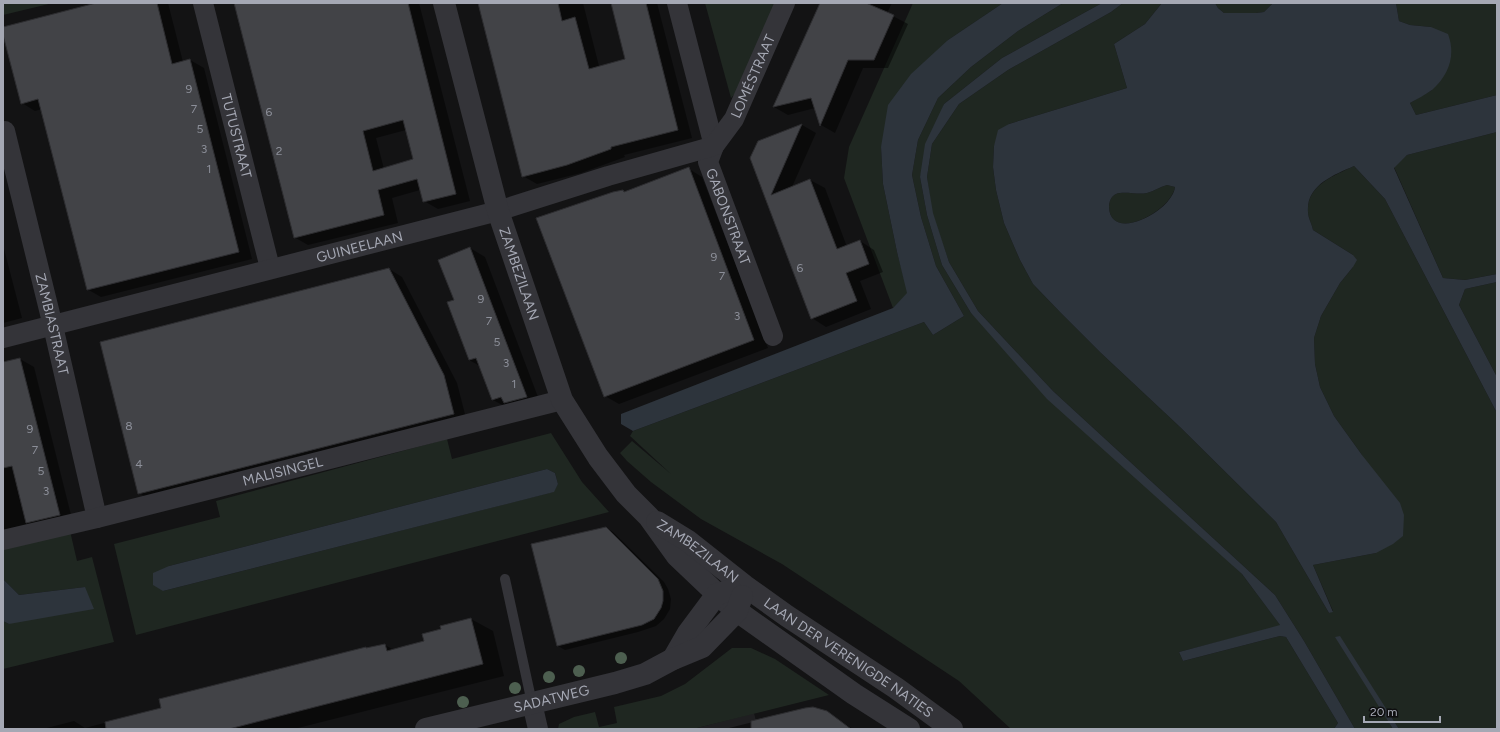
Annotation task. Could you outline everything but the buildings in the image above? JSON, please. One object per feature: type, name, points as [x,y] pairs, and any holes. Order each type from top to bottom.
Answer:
[{"type":"street","name":"TUTUSTRAAT","points":[[203,3],[270,268]]},
{"type":"street","name":"ZAMBEZILAAN","points":[[444,3],[498,211],[562,400],[598,457],[626,494],[649,517],[677,556],[717,594]]},
{"type":"street","name":"GABONSTRAAT","points":[[676,3],[714,146],[708,162],[773,336]]},
{"type":"street","name":"LOMÉSTRAAT","points":[[714,146],[734,119],[786,3]]},
{"type":"street","name":"ZAMBIASTRAAT","points":[[4,132],[53,326],[98,518]]},
{"type":"street","name":"GUINEELAAN","points":[[3,338],[270,268],[498,211],[608,176],[714,146]]},
{"type":"street","name":"MALISINGEL","points":[[3,540],[98,518],[562,400]]},
{"type":"street","name":"ZAMBEZILAAN","points":[[649,517],[688,541],[746,586]]},
{"type":"street","points":[[673,659],[688,633],[717,594],[746,586]]},
{"type":"street","name":"SADATWEG","points":[[426,729],[615,683],[645,674],[673,659],[702,647],[737,611],[746,586]]},
{"type":"street","name":"LAAN DER VERENIGDE NATIES","points":[[746,586],[786,616],[896,688],[952,729]]},
{"type":"street","name":"LAAN DER VERENIGDE NATIES","points":[[717,594],[737,611],[854,694],[909,729]]},
{"type":"street","points":[[532,702],[538,729]]},
{"type":"lane","points":[[505,579],[532,702]]},
{"type":"shaded area","points":[[3,3],[53,3],[3,15]]},
{"type":"shaded area","points":[[705,3],[779,3],[739,90],[731,98]]},
{"type":"shaded area","points":[[913,3],[1003,3],[948,40],[881,147],[883,184],[897,252],[908,293],[893,308],[844,178],[849,147]]},
{"type":"shaded area","points":[[1003,3],[1063,3],[1018,31],[971,67],[938,98],[918,140],[912,175],[921,217],[936,266],[964,316],[933,335],[924,322],[633,431],[621,424],[621,414],[893,308],[907,293],[883,184],[881,147],[888,105],[911,74],[948,40]]},
{"type":"shaded area","points":[[1063,3],[1102,3],[1002,58],[944,104],[920,177],[927,215],[942,265],[971,313],[1242,574],[1281,626],[1179,652],[1183,661],[1280,636],[1286,637],[1338,723],[1334,729],[1011,729],[959,681],[782,564],[701,519],[651,482],[620,453],[632,441],[671,474],[630,436],[633,431],[924,322],[933,335],[964,316],[936,266],[921,217],[912,175],[918,140],[938,98],[971,67],[1018,31]]},
{"type":"shaded area","points":[[1102,3],[1123,3],[1111,12],[1008,70],[959,104],[932,144],[927,177],[933,213],[949,262],[978,311],[1053,391],[1275,595],[1304,641],[1355,729],[1334,729],[1338,723],[1286,637],[1280,636],[1183,661],[1179,652],[1280,625],[1242,574],[1047,399],[971,313],[942,265],[927,215],[920,177],[925,144],[944,104],[1002,58]]},
{"type":"shaded area","points":[[1123,3],[1162,3],[1145,24],[1114,44],[1127,88],[1009,124],[994,146],[993,167],[996,190],[1004,223],[1020,260],[1033,284],[1060,312],[1276,522],[1329,613],[1333,611],[1313,565],[1376,553],[1362,455],[1334,416],[1320,387],[1315,364],[1314,338],[1321,316],[1340,283],[1353,267],[1353,255],[1313,230],[1308,214],[1309,203],[1316,188],[1330,178],[1354,166],[1385,199],[1497,413],[1497,729],[1399,729],[1392,718],[1387,719],[1393,729],[1355,729],[1304,641],[1275,595],[1053,391],[978,311],[949,262],[932,213],[927,177],[932,144],[959,104],[1008,70],[1111,12]]},
{"type":"shaded area","points":[[1162,3],[1215,3],[1224,13],[1256,13],[1264,12],[1273,3],[1396,3],[1399,21],[1410,25],[1431,27],[1448,34],[1450,42],[1451,57],[1447,71],[1443,78],[1432,90],[1410,103],[1416,115],[1497,95],[1497,132],[1407,155],[1394,168],[1443,278],[1465,280],[1497,274],[1497,282],[1465,289],[1459,305],[1497,377],[1497,413],[1385,199],[1354,166],[1330,177],[1323,182],[1316,188],[1309,203],[1308,214],[1313,230],[1353,255],[1357,260],[1340,283],[1321,316],[1314,338],[1315,364],[1320,387],[1334,416],[1362,455],[1400,503],[1404,515],[1403,536],[1393,544],[1376,553],[1313,565],[1333,612],[1329,613],[1276,522],[1180,427],[1101,353],[1033,284],[1020,260],[1004,223],[996,190],[993,167],[994,146],[998,130],[1009,124],[1127,88],[1114,44],[1145,24]],"holes":[[[1167,185],[1175,187],[1171,197],[1164,206],[1141,220],[1130,223],[1119,223],[1112,218],[1109,203],[1116,194],[1147,193]]]},
{"type":"shaded area","points":[[1215,3],[1273,3],[1264,12],[1224,13]]},
{"type":"shaded area","points":[[1396,3],[1497,3],[1497,95],[1416,115],[1410,103],[1432,90],[1431,27],[1410,25],[1399,21]]},
{"type":"shaded area","points":[[1497,132],[1497,274],[1465,280],[1443,278],[1394,167],[1407,155]]},
{"type":"shaded area","points":[[1167,185],[1175,187],[1171,197],[1153,214],[1141,220],[1129,223],[1119,223],[1112,218],[1109,205],[1114,195],[1119,193],[1147,193]]},
{"type":"shaded area","points":[[1497,282],[1497,377],[1459,305],[1465,289]]},
{"type":"shaded area","points":[[551,433],[582,482],[609,512],[136,635],[114,544],[220,517],[216,501],[447,439],[452,459]],"holes":[[[547,469],[555,473],[558,484],[553,492],[163,591],[169,566]]]},
{"type":"shaded area","points":[[547,469],[555,473],[558,484],[554,492],[163,591],[153,585],[153,573],[169,566]]},
{"type":"shaded area","points":[[70,531],[77,561],[92,557],[114,642],[3,669],[3,621],[9,624],[85,587],[19,595],[3,579],[3,546]]},
{"type":"shaded area","points":[[3,579],[19,595],[85,587],[94,609],[9,624],[3,621]]},
{"type":"shaded area","points":[[1340,636],[1399,729],[1393,729],[1335,637]]},
{"type":"shaded area","points":[[732,648],[751,648],[775,659],[829,695],[693,729],[558,729],[559,724],[574,717],[595,712],[599,727],[617,723],[614,707],[661,696],[685,684]]},
{"type":"shaded area","points":[[754,713],[758,729],[693,729]]}]
